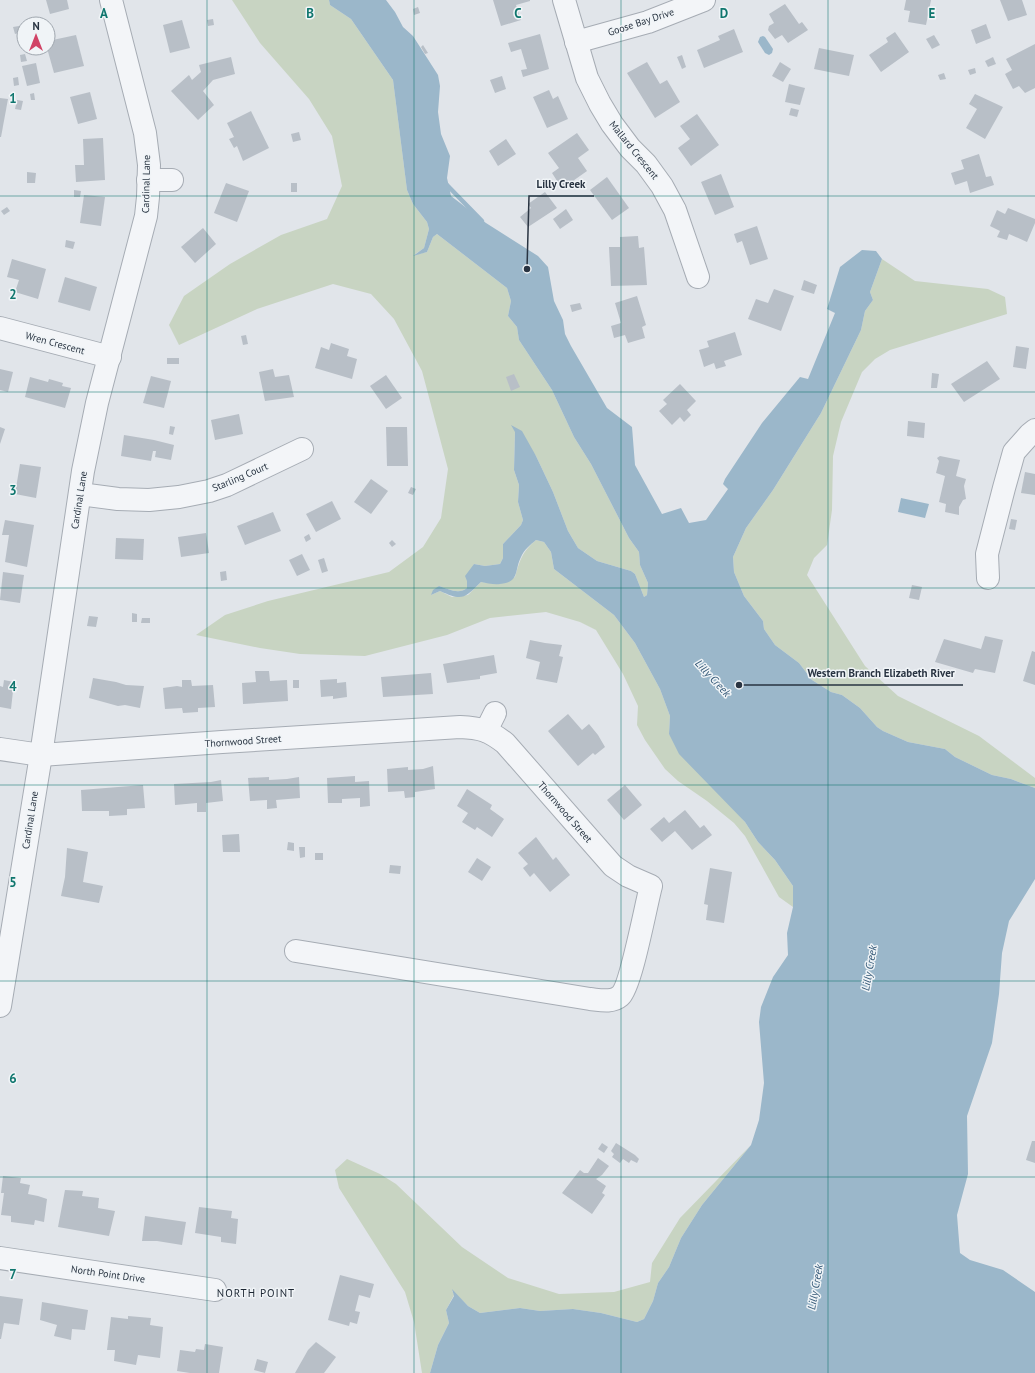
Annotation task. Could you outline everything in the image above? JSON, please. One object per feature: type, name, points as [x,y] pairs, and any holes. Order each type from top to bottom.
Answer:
[{"type":"street","name":"Cardinal Lane","points":[[0,1006],[41,755],[83,470],[98,403],[146,216],[148,165],[145,133],[112,0]]},
{"type":"street","name":"Mallard Crescent","points":[[564,0],[587,78],[612,124],[630,148],[646,164],[662,186],[674,210],[698,277]]},
{"type":"street","name":"Goose Bay Drive","points":[[576,42],[648,22],[704,0]]},
{"type":"street","points":[[148,180],[172,180]]},
{"type":"street","name":"Wren Crescent","points":[[0,328],[110,358]]},
{"type":"street","points":[[988,578],[988,554],[1014,452],[1035,430]]},
{"type":"street","name":"Starling Court","points":[[80,494],[118,499],[148,500],[179,497],[227,485],[302,449]]},
{"type":"street","name":"Thornwood Street","points":[[0,749],[41,755],[460,727],[477,728],[491,722],[505,743],[613,866],[628,876],[651,886],[629,980],[621,996],[612,1001],[590,999],[296,951]]},
{"type":"street","name":"North Point Drive","points":[[0,1258],[215,1290]]},
{"type":"green space","points":[[232,0],[329,0],[330,5],[351,19],[393,80],[407,190],[413,204],[427,222],[429,229],[424,248],[414,255],[427,252],[433,237],[437,234],[507,288],[511,301],[508,316],[517,327],[519,340],[552,390],[574,437],[591,464],[629,538],[639,552],[640,565],[648,583],[647,595],[644,597],[635,574],[631,571],[597,561],[578,548],[568,531],[553,492],[536,456],[512,426],[515,431],[514,470],[519,485],[518,502],[523,520],[521,525],[503,544],[503,558],[500,564],[485,566],[474,564],[467,581],[467,588],[457,591],[439,586],[431,595],[440,591],[452,597],[468,595],[481,582],[499,584],[515,577],[520,561],[528,548],[536,540],[544,542],[551,552],[554,569],[614,615],[635,643],[660,689],[670,716],[669,734],[745,822],[758,842],[775,860],[793,886],[793,907],[779,897],[745,836],[734,823],[707,801],[678,781],[665,769],[645,740],[637,725],[638,706],[623,674],[596,630],[580,622],[546,612],[490,618],[447,635],[365,656],[300,654],[260,648],[196,635],[225,615],[268,601],[389,572],[423,547],[441,518],[448,469],[422,371],[394,319],[371,294],[333,284],[257,309],[179,345],[169,325],[184,296],[230,264],[281,235],[327,219],[342,186],[332,136],[309,99],[260,43]]},
{"type":"green space","points":[[882,259],[915,281],[988,289],[1005,297],[1007,314],[890,350],[875,359],[862,372],[841,422],[833,456],[832,510],[827,545],[814,558],[807,575],[865,666],[898,696],[979,736],[1035,778],[1035,788],[1011,779],[992,775],[955,757],[945,749],[908,742],[877,727],[860,708],[842,695],[831,692],[812,680],[799,663],[775,645],[764,629],[763,621],[744,596],[734,572],[733,557],[746,528],[773,490],[821,413],[861,330],[865,311],[873,300],[870,292]]},
{"type":"green space","points":[[751,1145],[702,1205],[681,1238],[669,1267],[658,1283],[653,1301],[644,1319],[637,1322],[601,1313],[573,1309],[540,1311],[520,1308],[480,1313],[468,1306],[452,1290],[454,1295],[446,1310],[449,1323],[438,1345],[430,1373],[422,1373],[414,1322],[405,1292],[339,1188],[335,1170],[347,1159],[380,1174],[396,1184],[462,1247],[508,1278],[559,1294],[614,1292],[650,1282],[652,1263],[680,1218]]},
{"type":"water","points":[[329,0],[386,0],[395,12],[403,27],[413,36],[438,75],[440,86],[438,112],[441,134],[450,156],[447,178],[451,196],[486,223],[538,256],[548,267],[554,301],[563,320],[565,334],[607,408],[632,427],[635,465],[662,514],[681,508],[689,523],[706,520],[728,489],[723,484],[725,479],[762,423],[800,377],[808,379],[835,313],[827,309],[840,267],[862,250],[876,251],[882,259],[870,292],[873,300],[865,311],[861,330],[821,413],[773,490],[746,528],[733,557],[734,572],[744,596],[763,621],[764,629],[775,645],[799,663],[812,680],[831,692],[842,695],[860,708],[877,727],[908,742],[945,749],[955,757],[992,775],[1011,779],[1035,788],[1035,879],[1009,921],[1002,953],[999,994],[992,1043],[967,1116],[968,1174],[957,1215],[960,1253],[970,1260],[1003,1270],[1035,1292],[1035,1373],[430,1373],[438,1345],[449,1323],[446,1310],[454,1296],[452,1289],[468,1306],[480,1313],[520,1308],[540,1311],[573,1309],[601,1313],[637,1322],[644,1319],[653,1301],[658,1283],[669,1267],[681,1238],[702,1205],[751,1145],[759,1120],[764,1083],[759,1022],[761,1007],[773,977],[788,955],[787,933],[793,907],[793,886],[775,860],[758,842],[745,822],[679,754],[669,734],[670,716],[660,689],[635,643],[614,615],[554,569],[551,552],[544,542],[536,540],[525,550],[522,554],[514,578],[511,581],[498,584],[481,582],[471,592],[462,597],[453,596],[440,591],[431,595],[433,590],[439,586],[457,591],[467,588],[465,576],[474,564],[485,566],[500,564],[503,558],[503,544],[521,525],[523,520],[518,502],[519,485],[514,470],[515,432],[511,425],[522,431],[536,456],[553,492],[568,531],[578,548],[597,561],[631,571],[635,574],[644,597],[647,595],[648,583],[640,565],[639,552],[629,538],[591,464],[574,437],[552,390],[519,340],[517,327],[508,316],[511,301],[507,288],[437,234],[433,237],[427,252],[413,256],[424,248],[429,229],[427,222],[413,204],[407,190],[393,80],[351,19],[330,5]]},
{"type":"water","points":[[763,36],[773,49],[772,53],[769,55],[765,53],[758,42],[760,37]]},
{"type":"water","points":[[901,498],[929,504],[925,518],[898,512]]},
{"type":"building","points":[[46,0],[67,0],[69,9],[50,14]]},
{"type":"building","points":[[493,0],[530,1],[516,5],[521,20],[501,26]]},
{"type":"building","points":[[906,0],[931,0],[926,25],[908,22],[910,11],[904,10]]},
{"type":"building","points":[[1000,0],[1022,0],[1027,15],[1008,21]]},
{"type":"building","points":[[785,4],[799,24],[802,22],[808,30],[788,43],[782,35],[775,39],[768,30],[769,26],[774,23],[769,14]]},
{"type":"building","points":[[418,7],[420,13],[414,15],[413,9]]},
{"type":"building","points":[[213,19],[214,25],[208,26],[207,20]]},
{"type":"building","points":[[182,20],[190,48],[170,53],[163,25]]},
{"type":"building","points":[[986,24],[991,38],[976,44],[971,30]]},
{"type":"building","points":[[16,26],[16,34],[15,34],[13,27]]},
{"type":"building","points":[[734,29],[743,52],[704,68],[697,50],[720,40],[718,36]]},
{"type":"building","points":[[895,32],[909,52],[881,72],[869,55],[888,42],[886,38]]},
{"type":"building","points":[[540,34],[549,69],[523,77],[521,70],[527,69],[521,49],[511,52],[508,43]]},
{"type":"building","points":[[76,35],[84,66],[54,73],[49,56],[56,56],[56,39]]},
{"type":"building","points":[[934,35],[940,45],[932,49],[926,39]]},
{"type":"building","points":[[1035,44],[1035,88],[1025,93],[1019,86],[1013,89],[1005,74],[1012,70],[1006,59]]},
{"type":"building","points":[[423,45],[428,53],[425,54],[421,47]]},
{"type":"building","points":[[819,48],[854,55],[849,76],[814,69]]},
{"type":"building","points":[[682,55],[686,67],[682,69],[677,57]]},
{"type":"building","points":[[20,56],[26,56],[27,61],[21,62]]},
{"type":"building","points":[[231,57],[235,74],[213,80],[203,91],[214,105],[198,120],[171,91],[189,75],[192,80],[201,72],[199,65]]},
{"type":"building","points":[[993,57],[996,64],[988,67],[985,61]]},
{"type":"building","points":[[647,62],[660,84],[667,80],[680,102],[655,118],[627,73]]},
{"type":"building","points":[[780,62],[791,69],[783,82],[772,76]]},
{"type":"building","points":[[36,63],[40,83],[27,86],[22,66]]},
{"type":"building","points":[[975,68],[976,73],[970,75],[968,70]]},
{"type":"building","points":[[944,73],[946,79],[940,80],[938,75]]},
{"type":"building","points":[[502,76],[506,89],[495,93],[490,80]]},
{"type":"building","points":[[18,77],[19,85],[14,86],[13,78]]},
{"type":"building","points":[[789,84],[805,88],[800,105],[785,102]]},
{"type":"building","points":[[549,90],[553,99],[558,96],[568,119],[547,128],[533,97]]},
{"type":"building","points":[[90,92],[97,119],[78,124],[70,97]]},
{"type":"building","points":[[34,93],[35,100],[31,100],[30,94]]},
{"type":"building","points":[[975,94],[1003,107],[985,139],[966,128],[977,109],[969,104]]},
{"type":"building","points":[[0,98],[8,99],[1,137],[0,137]]},
{"type":"building","points":[[17,100],[23,101],[21,110],[15,109]]},
{"type":"building","points":[[791,108],[799,110],[797,117],[789,115]]},
{"type":"building","points":[[251,111],[269,148],[243,161],[237,146],[234,148],[229,139],[234,137],[227,123]]},
{"type":"building","points":[[697,114],[719,145],[691,166],[678,148],[690,139],[680,126]]},
{"type":"building","points":[[299,132],[301,140],[293,142],[291,134]]},
{"type":"building","points":[[577,133],[589,150],[578,158],[587,171],[570,183],[561,187],[552,173],[559,168],[548,153]]},
{"type":"building","points":[[103,138],[105,180],[76,182],[75,165],[84,165],[83,139]]},
{"type":"building","points":[[506,139],[516,154],[498,166],[489,151]]},
{"type":"building","points":[[979,154],[986,177],[991,176],[994,185],[970,193],[967,181],[955,185],[951,173],[964,169],[961,160]]},
{"type":"building","points":[[27,172],[36,173],[35,183],[27,183]]},
{"type":"building","points":[[721,174],[734,207],[715,215],[701,182]]},
{"type":"building","points":[[607,177],[629,208],[612,220],[590,190]]},
{"type":"building","points":[[226,183],[249,191],[237,222],[214,213]]},
{"type":"building","points":[[291,183],[297,183],[297,192],[291,192]]},
{"type":"building","points":[[74,190],[81,191],[80,197],[74,197]]},
{"type":"building","points":[[545,192],[557,208],[528,227],[520,217],[531,208],[528,204]]},
{"type":"building","points":[[84,195],[105,197],[101,226],[80,223]]},
{"type":"building","points":[[7,207],[10,211],[4,215],[1,211]]},
{"type":"building","points":[[1008,208],[1035,219],[1035,223],[1027,242],[1009,234],[1007,240],[997,237],[1000,231],[990,226],[997,210],[1005,214]]},
{"type":"building","points":[[566,209],[573,220],[560,229],[553,219]]},
{"type":"building","points":[[757,226],[768,259],[750,265],[742,241],[737,243],[734,234]]},
{"type":"building","points":[[203,228],[216,244],[195,263],[181,247]]},
{"type":"building","points":[[638,236],[639,248],[644,247],[647,285],[611,286],[609,247],[620,247],[620,237]]},
{"type":"building","points":[[66,240],[75,242],[73,249],[65,247]]},
{"type":"building","points":[[12,259],[46,269],[38,299],[15,292],[19,280],[7,277]]},
{"type":"building","points":[[65,277],[97,287],[90,311],[58,302]]},
{"type":"building","points":[[804,280],[817,285],[814,294],[801,290]]},
{"type":"building","points":[[774,289],[794,296],[781,331],[748,319],[756,299],[768,303]]},
{"type":"building","points":[[637,296],[646,325],[642,327],[645,338],[628,343],[625,335],[614,338],[611,326],[621,323],[615,303]]},
{"type":"building","points":[[580,303],[582,309],[572,312],[570,305]]},
{"type":"building","points":[[735,332],[742,355],[724,361],[726,366],[716,369],[714,363],[704,367],[699,350],[709,347],[707,341]]},
{"type":"building","points":[[246,335],[248,344],[243,345],[241,336]]},
{"type":"building","points":[[331,343],[349,349],[347,356],[357,359],[352,379],[315,368],[321,347],[329,350]]},
{"type":"building","points":[[1016,346],[1029,348],[1026,369],[1013,367]]},
{"type":"building","points":[[167,358],[179,358],[179,364],[167,364]]},
{"type":"building","points":[[987,361],[1000,379],[964,402],[951,384]]},
{"type":"building","points":[[0,369],[13,372],[8,392],[0,390]]},
{"type":"building","points":[[273,369],[275,377],[289,375],[294,397],[265,401],[259,372]]},
{"type":"building","points":[[932,373],[939,374],[937,388],[931,388]]},
{"type":"building","points":[[514,374],[520,387],[511,391],[506,377]]},
{"type":"building","points":[[386,375],[402,398],[386,409],[370,386]]},
{"type":"building","points":[[151,376],[171,381],[164,408],[143,403]]},
{"type":"building","points":[[30,377],[48,382],[49,379],[63,383],[62,386],[71,388],[65,408],[25,397]]},
{"type":"building","points":[[680,384],[696,401],[687,410],[691,415],[684,422],[680,417],[672,425],[659,411],[667,404],[663,400]]},
{"type":"building","points":[[239,414],[243,434],[215,440],[211,420]]},
{"type":"building","points":[[908,421],[925,423],[924,438],[907,436]]},
{"type":"building","points":[[170,426],[175,427],[173,435],[169,434]]},
{"type":"building","points":[[0,427],[5,429],[0,444]]},
{"type":"building","points":[[386,427],[407,427],[408,466],[387,466]]},
{"type":"building","points":[[124,435],[174,445],[171,460],[155,457],[156,451],[153,451],[151,461],[121,456]]},
{"type":"building","points":[[940,456],[960,460],[956,476],[966,479],[964,486],[966,499],[963,500],[959,507],[959,515],[945,512],[946,504],[939,502],[945,476],[936,473],[939,461],[937,458]]},
{"type":"building","points":[[20,464],[41,467],[36,498],[15,494]]},
{"type":"building","points":[[1025,472],[1035,474],[1035,495],[1021,493]]},
{"type":"building","points":[[371,479],[388,491],[371,514],[354,502]]},
{"type":"building","points":[[411,487],[416,489],[413,495],[408,493]]},
{"type":"building","points":[[332,501],[341,519],[316,532],[306,514]]},
{"type":"building","points":[[273,512],[281,531],[245,545],[237,526]]},
{"type":"building","points":[[1011,519],[1017,520],[1015,530],[1009,529]]},
{"type":"building","points":[[5,520],[34,525],[27,567],[5,562],[9,535],[2,535]]},
{"type":"building","points":[[206,533],[209,553],[181,557],[178,537]]},
{"type":"building","points":[[309,534],[311,539],[306,542],[304,537]]},
{"type":"building","points":[[116,538],[144,539],[143,560],[115,559]]},
{"type":"building","points":[[392,540],[396,544],[392,547],[389,543]]},
{"type":"building","points":[[302,554],[310,570],[297,576],[289,560]]},
{"type":"building","points":[[324,558],[328,571],[322,573],[318,560]]},
{"type":"building","points":[[226,571],[227,580],[221,581],[220,572]]},
{"type":"building","points":[[3,572],[24,575],[20,603],[0,600]]},
{"type":"building","points":[[912,585],[922,587],[919,600],[909,598]]},
{"type":"building","points":[[132,613],[137,614],[137,622],[132,622]]},
{"type":"building","points":[[89,616],[98,617],[96,627],[87,626]]},
{"type":"building","points":[[142,618],[150,618],[150,623],[141,623]]},
{"type":"building","points":[[985,636],[1003,640],[995,673],[975,669],[973,673],[935,662],[944,639],[981,649]]},
{"type":"building","points":[[530,640],[562,645],[559,656],[563,657],[557,683],[536,679],[540,662],[526,658]]},
{"type":"building","points":[[1032,651],[1035,652],[1035,685],[1023,681]]},
{"type":"building","points":[[494,655],[497,673],[480,676],[480,679],[447,683],[443,664]]},
{"type":"building","points":[[255,671],[269,671],[270,681],[287,680],[288,701],[243,704],[242,683],[256,682]]},
{"type":"building","points":[[431,673],[433,694],[383,697],[381,677]]},
{"type":"building","points":[[93,678],[126,685],[144,686],[140,708],[125,705],[118,706],[89,698]]},
{"type":"building","points":[[337,679],[337,683],[346,682],[347,697],[333,699],[333,696],[321,697],[320,680]]},
{"type":"building","points":[[4,680],[14,682],[11,709],[0,707],[0,686],[3,687]]},
{"type":"building","points":[[182,680],[191,680],[192,686],[213,685],[215,707],[198,708],[198,712],[183,713],[182,708],[165,709],[163,688],[177,686],[182,687]]},
{"type":"building","points":[[293,680],[299,680],[299,688],[293,688]]},
{"type":"building","points":[[568,714],[582,730],[589,724],[605,747],[595,755],[593,753],[578,766],[548,731]]},
{"type":"building","points":[[433,766],[435,789],[415,792],[415,797],[405,798],[404,791],[388,792],[387,769],[408,767],[408,770],[423,769]]},
{"type":"building","points":[[355,776],[355,782],[369,781],[370,806],[360,807],[360,798],[342,799],[342,803],[328,803],[327,778]]},
{"type":"building","points":[[269,777],[269,780],[299,777],[300,798],[276,800],[277,808],[267,809],[267,800],[250,801],[248,778]]},
{"type":"building","points":[[221,780],[223,801],[206,803],[206,812],[197,812],[197,803],[175,805],[174,784]]},
{"type":"building","points":[[143,785],[145,808],[127,809],[127,815],[109,816],[109,811],[82,811],[81,790]]},
{"type":"building","points":[[625,785],[642,805],[624,820],[607,800]]},
{"type":"building","points":[[467,789],[492,805],[490,809],[504,819],[492,837],[477,827],[475,830],[462,822],[468,813],[457,806]]},
{"type":"building","points":[[685,810],[700,828],[704,825],[712,835],[692,850],[675,831],[662,842],[650,829],[664,817],[669,823]]},
{"type":"building","points":[[239,834],[240,852],[223,852],[222,835]]},
{"type":"building","points":[[536,837],[553,860],[556,857],[570,875],[550,892],[534,873],[530,877],[523,868],[528,864],[518,853]]},
{"type":"building","points":[[288,842],[294,843],[294,851],[287,850]]},
{"type":"building","points":[[299,847],[305,847],[305,857],[300,858]]},
{"type":"building","points":[[67,848],[88,852],[83,882],[103,886],[99,903],[61,896],[65,877]]},
{"type":"building","points":[[315,853],[323,853],[323,860],[315,860]]},
{"type":"building","points":[[477,858],[491,867],[482,881],[468,872]]},
{"type":"building","points":[[390,865],[401,866],[400,874],[389,873]]},
{"type":"building","points":[[710,868],[732,872],[724,923],[706,920],[708,905],[704,904]]},
{"type":"building","points":[[1032,1141],[1035,1141],[1035,1163],[1026,1160]]},
{"type":"building","points":[[602,1143],[608,1147],[604,1153],[598,1149]]},
{"type":"building","points":[[616,1143],[635,1155],[639,1159],[637,1163],[631,1160],[629,1163],[623,1159],[620,1163],[612,1157],[614,1154],[611,1151]]},
{"type":"building","points":[[598,1158],[609,1166],[602,1175],[596,1179],[606,1186],[602,1193],[605,1195],[592,1214],[562,1193],[580,1170],[584,1173],[588,1173]]},
{"type":"building","points":[[3,1176],[21,1178],[20,1183],[30,1185],[28,1194],[47,1199],[44,1222],[35,1220],[34,1225],[11,1222],[11,1216],[1,1215],[4,1193],[1,1193]]},
{"type":"building","points":[[65,1190],[83,1191],[82,1196],[99,1198],[98,1208],[115,1211],[109,1236],[58,1227]]},
{"type":"building","points":[[199,1207],[232,1211],[231,1218],[238,1219],[236,1244],[221,1242],[221,1237],[195,1233]]},
{"type":"building","points":[[145,1216],[186,1222],[182,1245],[157,1241],[142,1241]]},
{"type":"building","points":[[340,1275],[374,1284],[370,1298],[359,1295],[355,1311],[360,1312],[357,1324],[350,1322],[349,1326],[328,1320]]},
{"type":"building","points":[[0,1296],[23,1299],[19,1325],[4,1323],[1,1339],[0,1339]]},
{"type":"building","points":[[42,1302],[88,1310],[85,1330],[72,1329],[71,1340],[54,1336],[57,1325],[40,1320]]},
{"type":"building","points":[[128,1316],[151,1318],[150,1325],[163,1327],[160,1358],[138,1355],[136,1365],[114,1361],[115,1350],[107,1350],[111,1317],[128,1319]]},
{"type":"building","points":[[316,1342],[336,1357],[324,1373],[295,1373],[308,1350]]},
{"type":"building","points":[[205,1344],[223,1347],[219,1373],[190,1373],[177,1371],[180,1350],[195,1352],[196,1349],[204,1350]]},
{"type":"building","points":[[257,1359],[268,1362],[265,1373],[254,1370]]},
{"type":"waterway","name":"Lilly Creek","points":[[445,183],[482,221]]},
{"type":"place","name":"Lilly Creek","points":[[527,269]]},
{"type":"place","name":"Western Branch Elizabeth River","points":[[739,685]]},
{"type":"district","name":"NORTH POINT","points":[[256,1293]]}]
